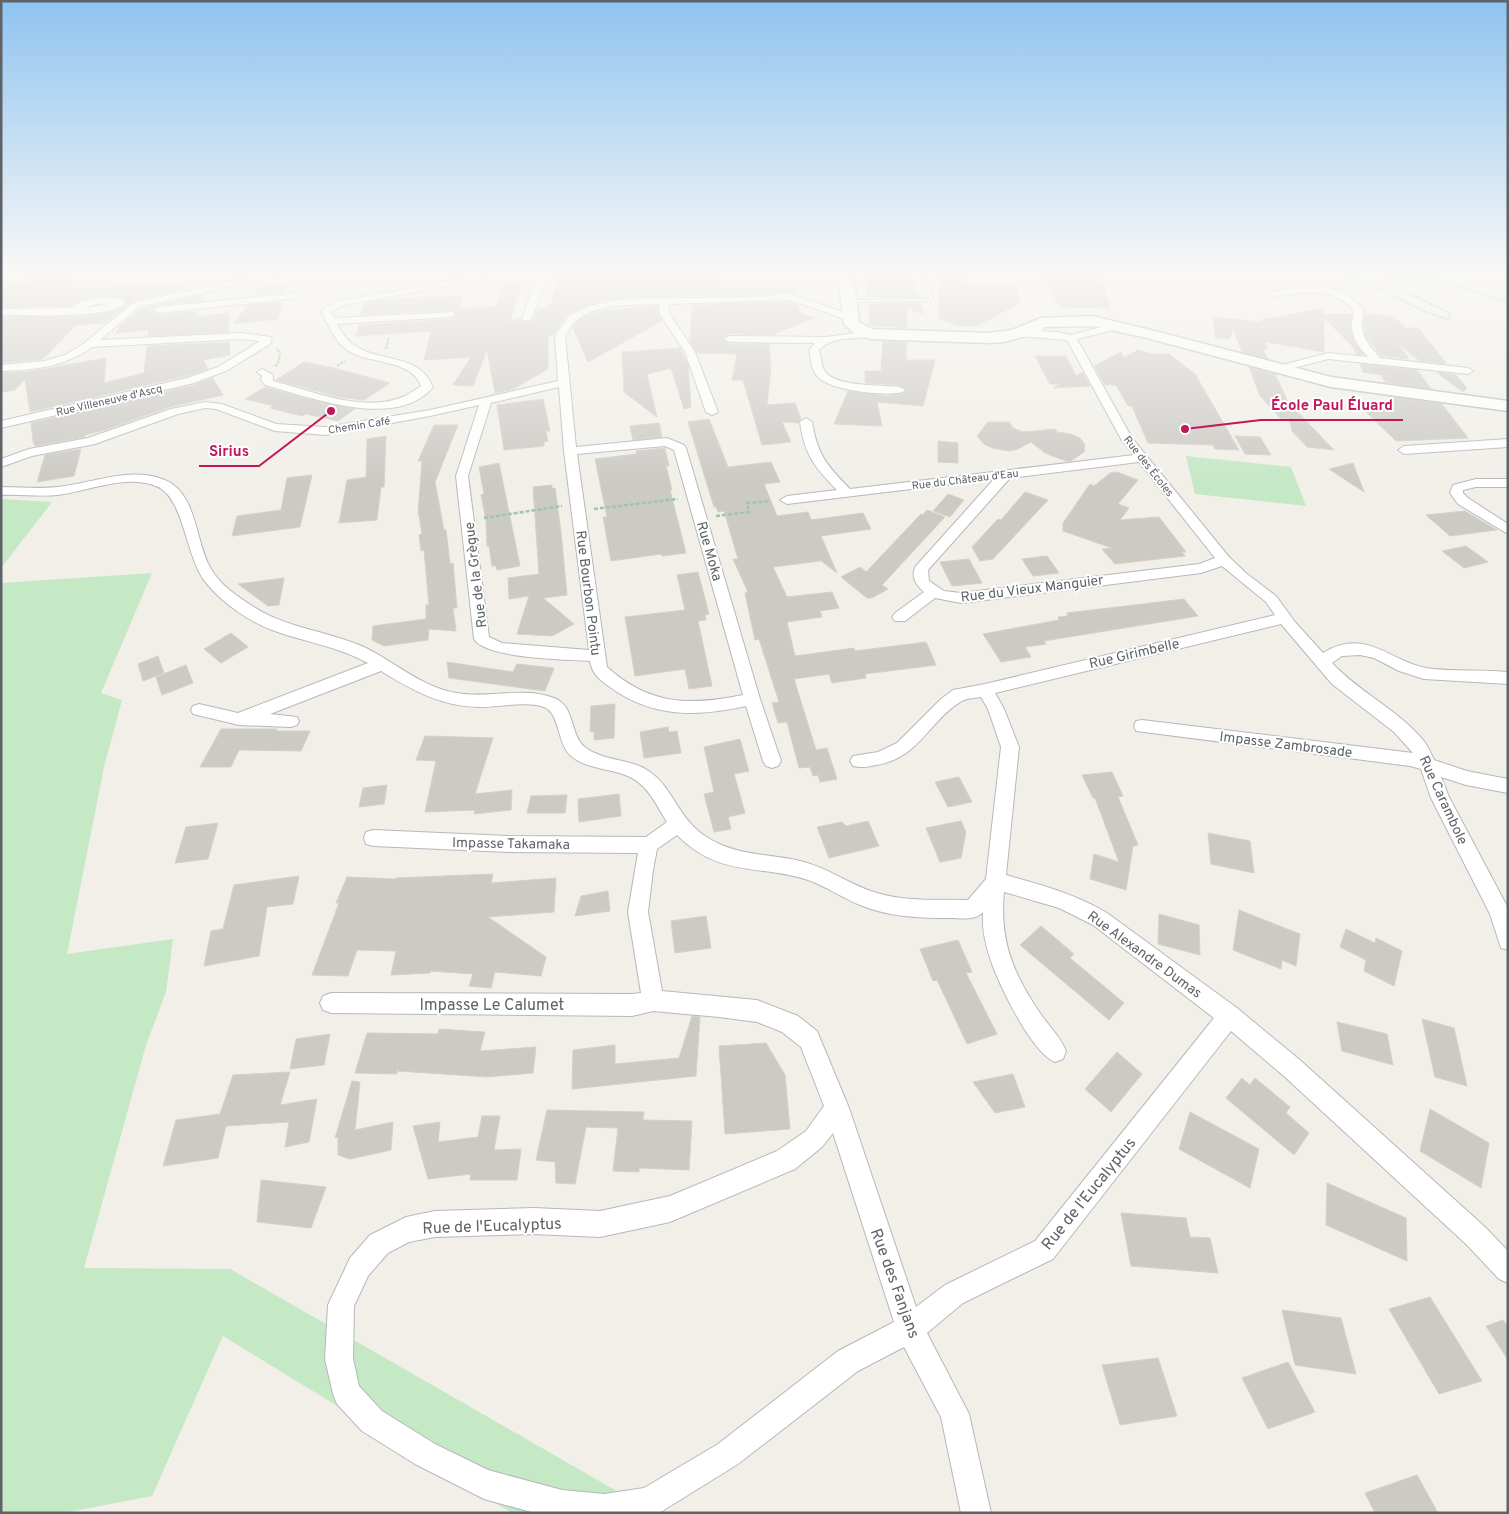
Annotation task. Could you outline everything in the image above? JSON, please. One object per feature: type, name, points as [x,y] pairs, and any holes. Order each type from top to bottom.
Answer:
[{"type":"main road","points":[[1185,344],[1331,382],[1508,406]]},
{"type":"street","points":[[1,368],[30,367],[57,362],[68,358],[89,344],[96,344]]},
{"type":"street","name":"Rue Villeneuve d'Ascq","points":[[1,425],[190,381],[222,369],[264,344]]},
{"type":"street","points":[[263,372],[268,375],[267,380],[269,383],[372,407],[384,407],[406,401],[418,395],[427,387],[426,380],[422,374],[414,369],[351,349],[346,344]]},
{"type":"street","points":[[561,344],[564,383]]},
{"type":"street","points":[[685,344],[690,352],[712,412]]},
{"type":"street","points":[[819,344],[814,350],[817,366],[823,376],[836,383],[877,390],[899,390]]},
{"type":"street","name":"Rue des Écoles","points":[[1074,344],[1127,439],[1224,560],[1271,599],[1284,618]]},
{"type":"street","points":[[1364,344],[1376,360]]},
{"type":"street","points":[[1278,369],[1328,356],[1468,371]]},
{"type":"street","name":"Chemin Café","points":[[1,463],[30,453],[91,441],[175,412],[205,405],[218,406],[275,427],[326,431],[430,413],[564,383]]},
{"type":"street","name":"Rue Bourbon Pointu","points":[[564,383],[570,451],[599,669],[621,688],[642,699],[668,705],[699,708],[752,699]]},
{"type":"street","name":"Rue de la Grègue","points":[[487,399],[463,469],[482,639],[501,648],[597,656]]},
{"type":"street","points":[[806,422],[808,441],[818,465],[848,493]]},
{"type":"street","name":"Rue Moka","points":[[570,451],[667,442],[680,448],[752,699],[772,761]]},
{"type":"street","points":[[1404,450],[1508,442]]},
{"type":"street","name":"Rue du Château d'Eau","points":[[787,500],[1144,458]]},
{"type":"street","points":[[900,617],[932,592],[922,582],[921,570],[1006,474]]},
{"type":"street","points":[[1,491],[63,490],[104,480],[133,477],[164,483],[176,496],[192,534],[202,568],[214,583],[257,616],[276,625],[344,644],[365,653],[416,685],[452,699],[471,702],[540,700],[554,704],[562,714],[569,741],[579,752],[596,760],[631,770],[644,777],[654,787],[677,825],[698,841],[731,859],[801,869],[872,901],[892,906],[973,909],[996,881]]},
{"type":"street","points":[[1508,483],[1476,483],[1458,488],[1456,493],[1463,501],[1508,530]]},
{"type":"street","name":"Rue du Vieux Manguier","points":[[932,592],[945,597],[960,598],[1201,568],[1224,560]]},
{"type":"street","name":"Rue Carambole","points":[[1284,618],[1338,680],[1400,727],[1418,746],[1428,765],[1440,798],[1500,913],[1508,941]]},
{"type":"street","name":"Rue Girimbelle","points":[[859,761],[880,758],[903,748],[959,694],[985,690],[1284,618]]},
{"type":"street","points":[[1322,662],[1334,652],[1360,648],[1379,652],[1405,667],[1425,674],[1508,678]]},
{"type":"street","points":[[239,719],[383,664]]},
{"type":"street","points":[[985,690],[996,709],[1010,747],[999,830],[992,914],[993,929],[1000,955],[1026,1012],[1055,1051]]},
{"type":"street","points":[[199,710],[239,719],[291,721]]},
{"type":"street","name":"Impasse Zambrosade","points":[[1142,726],[1411,760],[1466,778],[1508,786]]},
{"type":"street","points":[[677,825],[649,845],[643,870],[638,912],[653,1002],[719,1006],[757,1011],[790,1024],[809,1039],[837,1108]]},
{"type":"street","name":"Impasse Takamaka","points":[[373,838],[508,844],[649,845]]},
{"type":"street","name":"Rue Alexandre Dumas","points":[[996,881],[1061,900],[1079,907],[1100,919],[1229,1016],[1300,1076],[1476,1236],[1508,1270]]},
{"type":"street","name":"Impasse Le Calumet","points":[[331,1003],[632,1005],[653,1002]]},
{"type":"street","name":"Rue de l'Eucalyptus","points":[[837,1108],[814,1138],[786,1160],[670,1209],[600,1224],[534,1221],[435,1224],[406,1230],[379,1244],[359,1267],[341,1305],[338,1358],[347,1394],[372,1421],[425,1454],[484,1484],[562,1505],[604,1509],[648,1502],[728,1454],[848,1361],[910,1329],[954,1294],[1044,1250],[1229,1016]]},
{"type":"street","name":"Rue des Fanjans","points":[[837,1108],[910,1329],[955,1414],[976,1513]]},
{"type":"path","points":[[263,372],[278,364],[280,354],[275,347],[264,344]]},
{"type":"path","points":[[337,366],[342,363]]},
{"type":"path","points":[[468,521],[578,507],[694,497]]},
{"type":"path","points":[[700,518],[749,512],[747,502],[787,500]]},
{"type":"green space","points":[[1186,456],[1291,467],[1306,506],[1195,494]]},
{"type":"green space","points":[[1,499],[52,502],[1,568]]},
{"type":"green space","points":[[152,573],[101,693],[122,700],[104,767],[67,954],[173,939],[166,992],[146,1045],[84,1268],[230,1269],[655,1513],[512,1513],[223,1336],[152,1496],[63,1513],[1,1513],[1,583]]},
{"type":"building","points":[[1,344],[58,344],[43,359],[1,363]]},
{"type":"building","points":[[229,344],[230,355],[203,360],[208,369],[186,376],[30,412],[25,379],[15,390],[1,392],[1,373],[32,371],[106,358],[104,383],[144,373],[147,346]]},
{"type":"building","points":[[428,344],[548,344],[548,369],[513,389],[495,393],[487,350],[473,386],[453,385],[471,357],[424,360]]},
{"type":"building","points":[[580,344],[621,344],[588,362]]},
{"type":"building","points":[[692,344],[769,344],[771,369],[767,405],[795,403],[801,419],[798,423],[782,422],[791,442],[762,445],[743,380],[732,380],[737,354],[697,353]]},
{"type":"building","points":[[883,344],[907,344],[906,360],[935,360],[923,406],[877,402],[882,426],[834,424],[848,391],[885,396],[903,394],[906,391],[906,389],[899,385],[865,383],[865,371],[881,371]]},
{"type":"building","points":[[1239,344],[1266,344],[1268,349],[1263,349],[1268,359],[1242,352]]},
{"type":"building","points":[[1275,344],[1324,344],[1324,352]]},
{"type":"building","points":[[1350,344],[1357,344],[1364,355],[1356,354]]},
{"type":"building","points":[[1372,344],[1397,344],[1409,359],[1381,356]]},
{"type":"building","points":[[1398,344],[1431,344],[1447,364],[1420,361]]},
{"type":"building","points":[[680,348],[688,365],[691,407],[684,409],[671,368],[647,374],[657,417],[624,392],[622,352]]},
{"type":"building","points":[[1138,350],[1152,354],[1169,354],[1195,374],[1239,450],[1215,449],[1213,445],[1148,443],[1132,406],[1128,406],[1116,385],[1105,385],[1094,366],[1121,352],[1124,358]]},
{"type":"building","points":[[1035,356],[1066,356],[1076,376],[1082,372],[1090,386],[1053,388],[1060,384],[1050,384]]},
{"type":"building","points":[[304,362],[390,383],[364,400],[339,397],[276,380]]},
{"type":"building","points":[[1360,364],[1417,370],[1431,389],[1385,382],[1382,375],[1363,372]]},
{"type":"building","points":[[1249,367],[1275,374],[1288,402],[1334,450],[1307,447],[1292,431],[1289,418],[1281,419],[1260,396]]},
{"type":"building","points":[[1436,372],[1456,375],[1467,388],[1463,392]]},
{"type":"building","points":[[213,378],[223,395],[170,407],[105,430],[85,435],[84,437],[35,446],[33,441],[31,423],[194,385]]},
{"type":"building","points":[[265,387],[328,404],[355,409],[338,421],[306,414],[302,416],[270,408],[274,406],[245,399]]},
{"type":"building","points":[[1390,397],[1442,404],[1468,438],[1396,441],[1361,407],[1392,405]]},
{"type":"building","points":[[543,399],[550,431],[546,431],[548,441],[544,442],[544,446],[504,450],[497,405]]},
{"type":"building","points":[[709,419],[728,467],[771,462],[780,482],[764,484],[777,516],[808,512],[811,520],[863,513],[871,529],[821,536],[837,573],[820,560],[773,567],[787,597],[832,592],[839,608],[820,611],[822,617],[787,622],[795,656],[854,648],[855,651],[926,642],[936,665],[865,674],[866,678],[832,683],[829,674],[794,679],[816,750],[827,748],[837,779],[820,782],[818,775],[813,776],[810,767],[799,768],[787,722],[778,723],[772,703],[779,702],[759,639],[755,640],[745,593],[748,592],[733,559],[738,559],[724,511],[718,512],[716,507],[714,507],[688,422]]},
{"type":"building","points":[[988,422],[1009,422],[1013,428],[1023,432],[1055,429],[1057,432],[1071,434],[1080,438],[1085,445],[1084,452],[1071,461],[1066,461],[1045,453],[1031,442],[1018,449],[1009,451],[992,448],[984,444],[977,436]]},
{"type":"building","points":[[659,423],[662,437],[633,440],[630,426]]},
{"type":"building","points":[[434,425],[458,425],[435,482],[444,530],[446,530],[450,564],[453,563],[457,608],[453,608],[456,631],[429,629],[428,640],[384,646],[372,640],[373,626],[426,619],[426,605],[429,605],[424,550],[421,551],[419,535],[422,534],[418,514],[422,461],[418,461]]},
{"type":"building","points":[[386,436],[384,487],[381,487],[377,520],[339,523],[347,480],[366,477],[367,439]]},
{"type":"building","points":[[1235,436],[1260,437],[1271,455],[1245,454]]},
{"type":"building","points":[[938,441],[958,443],[958,463],[938,462]]},
{"type":"building","points":[[665,448],[669,466],[666,466],[672,490],[670,490],[686,553],[662,556],[661,554],[611,561],[603,517],[607,517],[595,459],[636,454],[636,451]]},
{"type":"building","points":[[81,449],[74,476],[37,482],[45,455]]},
{"type":"building","points":[[499,463],[520,566],[497,570],[496,566],[492,566],[489,546],[487,546],[486,520],[481,495],[484,494],[479,467]]},
{"type":"building","points":[[1353,463],[1364,492],[1329,469]]},
{"type":"building","points":[[1117,472],[1138,480],[1118,504],[1129,508],[1120,520],[1159,517],[1186,552],[1182,552],[1185,556],[1115,564],[1102,549],[1112,548],[1063,531],[1063,523],[1090,484],[1094,486],[1110,473]]},
{"type":"building","points":[[312,475],[300,527],[232,536],[237,516],[281,510],[287,478]]},
{"type":"building","points":[[552,485],[552,489],[555,488],[561,532],[567,595],[543,598],[574,624],[552,636],[517,634],[529,596],[509,599],[508,578],[539,574],[533,487]]},
{"type":"building","points":[[1025,492],[1048,500],[993,559],[980,561],[972,547],[998,519],[1001,520]]},
{"type":"building","points":[[948,494],[964,500],[950,517],[933,511]]},
{"type":"building","points":[[927,510],[945,517],[882,585],[888,589],[872,598],[867,598],[841,577],[860,567],[866,572]]},
{"type":"building","points":[[1465,511],[1497,530],[1450,536],[1426,515]]},
{"type":"building","points":[[1466,546],[1488,562],[1464,568],[1442,551]]},
{"type":"building","points":[[1047,556],[1059,573],[1033,576],[1022,559]]},
{"type":"building","points":[[969,559],[982,583],[952,586],[940,562]]},
{"type":"building","points":[[698,572],[709,614],[705,615],[706,620],[698,621],[712,686],[689,689],[685,669],[635,676],[625,617],[685,610],[677,575]]},
{"type":"building","points":[[284,578],[279,605],[268,606],[238,584]]},
{"type":"building","points":[[1184,599],[1198,616],[1044,641],[1046,644],[1025,647],[1031,657],[1001,662],[983,634],[1059,620],[1058,617],[1068,616],[1067,613]]},
{"type":"building","points":[[231,633],[248,647],[221,663],[204,649]]},
{"type":"building","points":[[158,656],[164,673],[143,681],[138,664]]},
{"type":"building","points":[[447,662],[513,672],[517,664],[554,668],[545,691],[449,678]]},
{"type":"building","points":[[186,665],[193,683],[162,695],[156,677]]},
{"type":"building","points":[[615,704],[614,738],[594,740],[594,731],[590,732],[591,706]]},
{"type":"building","points":[[668,727],[669,732],[677,731],[681,753],[644,758],[640,732]]},
{"type":"building","points":[[221,729],[310,731],[301,751],[239,750],[231,767],[200,767]]},
{"type":"building","points":[[425,736],[493,738],[475,794],[512,790],[511,810],[474,814],[475,810],[425,812],[436,761],[416,760]]},
{"type":"building","points":[[740,739],[749,771],[734,774],[745,813],[728,817],[731,829],[714,832],[704,794],[714,792],[704,747]]},
{"type":"building","points":[[1112,772],[1123,796],[1118,797],[1138,845],[1133,846],[1126,890],[1090,879],[1094,854],[1119,862],[1095,798],[1093,798],[1082,775]]},
{"type":"building","points":[[959,777],[972,802],[948,807],[935,782]]},
{"type":"building","points":[[387,785],[384,804],[359,807],[363,788]]},
{"type":"building","points":[[619,794],[621,816],[579,822],[578,799]]},
{"type":"building","points":[[567,795],[565,813],[527,813],[531,796]]},
{"type":"building","points":[[868,821],[879,846],[829,858],[817,827],[842,822],[846,826]]},
{"type":"building","points":[[961,821],[966,832],[961,858],[940,862],[926,828]]},
{"type":"building","points":[[218,823],[208,859],[175,863],[186,827]]},
{"type":"building","points":[[1208,833],[1250,841],[1254,873],[1211,864]]},
{"type":"building","points":[[493,874],[491,883],[556,878],[554,912],[488,917],[546,957],[541,976],[495,972],[491,988],[469,986],[473,974],[430,971],[430,973],[391,975],[396,951],[357,950],[348,976],[312,975],[339,903],[336,903],[347,877],[395,879]]},
{"type":"building","points":[[299,876],[293,904],[267,907],[259,956],[204,966],[211,931],[223,929],[234,885]]},
{"type":"building","points":[[608,891],[610,911],[575,916],[581,896]]},
{"type":"building","points":[[1239,910],[1300,934],[1296,966],[1282,960],[1281,969],[1233,950]]},
{"type":"building","points":[[1159,914],[1199,925],[1200,955],[1158,944]]},
{"type":"building","points":[[706,916],[711,948],[675,953],[671,921]]},
{"type":"building","points":[[1041,926],[1074,954],[1070,958],[1124,1003],[1109,1020],[1020,945]]},
{"type":"building","points":[[1346,929],[1375,943],[1376,938],[1402,951],[1394,986],[1364,971],[1366,960],[1340,947]]},
{"type":"building","points":[[958,940],[972,972],[966,973],[997,1034],[967,1044],[937,980],[933,981],[920,949]]},
{"type":"building","points":[[692,1016],[700,1017],[696,1076],[572,1089],[573,1050],[615,1045],[615,1064],[679,1058]]},
{"type":"building","points":[[1422,1019],[1454,1028],[1467,1086],[1435,1077]]},
{"type":"building","points":[[1337,1022],[1387,1034],[1393,1065],[1342,1051]]},
{"type":"building","points":[[439,1029],[485,1032],[480,1051],[536,1047],[533,1073],[487,1077],[398,1071],[397,1068],[397,1074],[355,1073],[367,1033],[438,1034]]},
{"type":"building","points":[[330,1034],[324,1065],[290,1069],[296,1039]]},
{"type":"building","points":[[766,1043],[785,1075],[790,1129],[725,1134],[719,1046]]},
{"type":"building","points":[[1117,1052],[1142,1074],[1111,1112],[1085,1089]]},
{"type":"building","points":[[290,1072],[280,1105],[317,1099],[309,1142],[285,1147],[289,1122],[226,1126],[218,1158],[163,1166],[176,1120],[220,1114],[233,1075]]},
{"type":"building","points":[[1013,1074],[1025,1107],[995,1113],[973,1082]]},
{"type":"building","points":[[1242,1078],[1250,1085],[1255,1078],[1290,1107],[1286,1113],[1309,1133],[1294,1155],[1226,1098]]},
{"type":"building","points":[[352,1081],[360,1082],[355,1130],[393,1122],[391,1150],[350,1159],[338,1155],[338,1137],[335,1138]]},
{"type":"building","points":[[1430,1109],[1489,1143],[1481,1188],[1420,1151]]},
{"type":"building","points":[[547,1110],[644,1112],[643,1120],[692,1121],[689,1170],[639,1168],[639,1172],[613,1171],[618,1128],[586,1127],[575,1184],[556,1183],[555,1162],[536,1160]]},
{"type":"building","points":[[1190,1112],[1259,1149],[1250,1188],[1179,1149]]},
{"type":"building","points":[[482,1116],[500,1116],[494,1150],[521,1149],[517,1180],[470,1180],[471,1174],[428,1179],[413,1126],[440,1122],[438,1142],[478,1137]]},
{"type":"building","points":[[261,1180],[326,1187],[311,1228],[257,1222]]},
{"type":"building","points":[[1327,1183],[1406,1218],[1407,1261],[1326,1225]]},
{"type":"building","points":[[1121,1213],[1186,1218],[1190,1237],[1210,1238],[1218,1273],[1131,1266]]},
{"type":"building","points":[[1430,1297],[1482,1381],[1439,1394],[1389,1309]]},
{"type":"building","points":[[1282,1310],[1341,1318],[1356,1374],[1295,1365]]},
{"type":"building","points":[[1503,1320],[1508,1327],[1508,1360],[1486,1326]]},
{"type":"building","points":[[1158,1358],[1177,1416],[1120,1425],[1102,1365]]},
{"type":"building","points":[[1288,1362],[1315,1412],[1268,1429],[1242,1378]]},
{"type":"building","points":[[1417,1475],[1438,1513],[1375,1513],[1365,1493]]},
{"type":"place","name":"Sirius","points":[[331,411]]},
{"type":"place","name":"École Paul Éluard","points":[[1185,429]]}]
